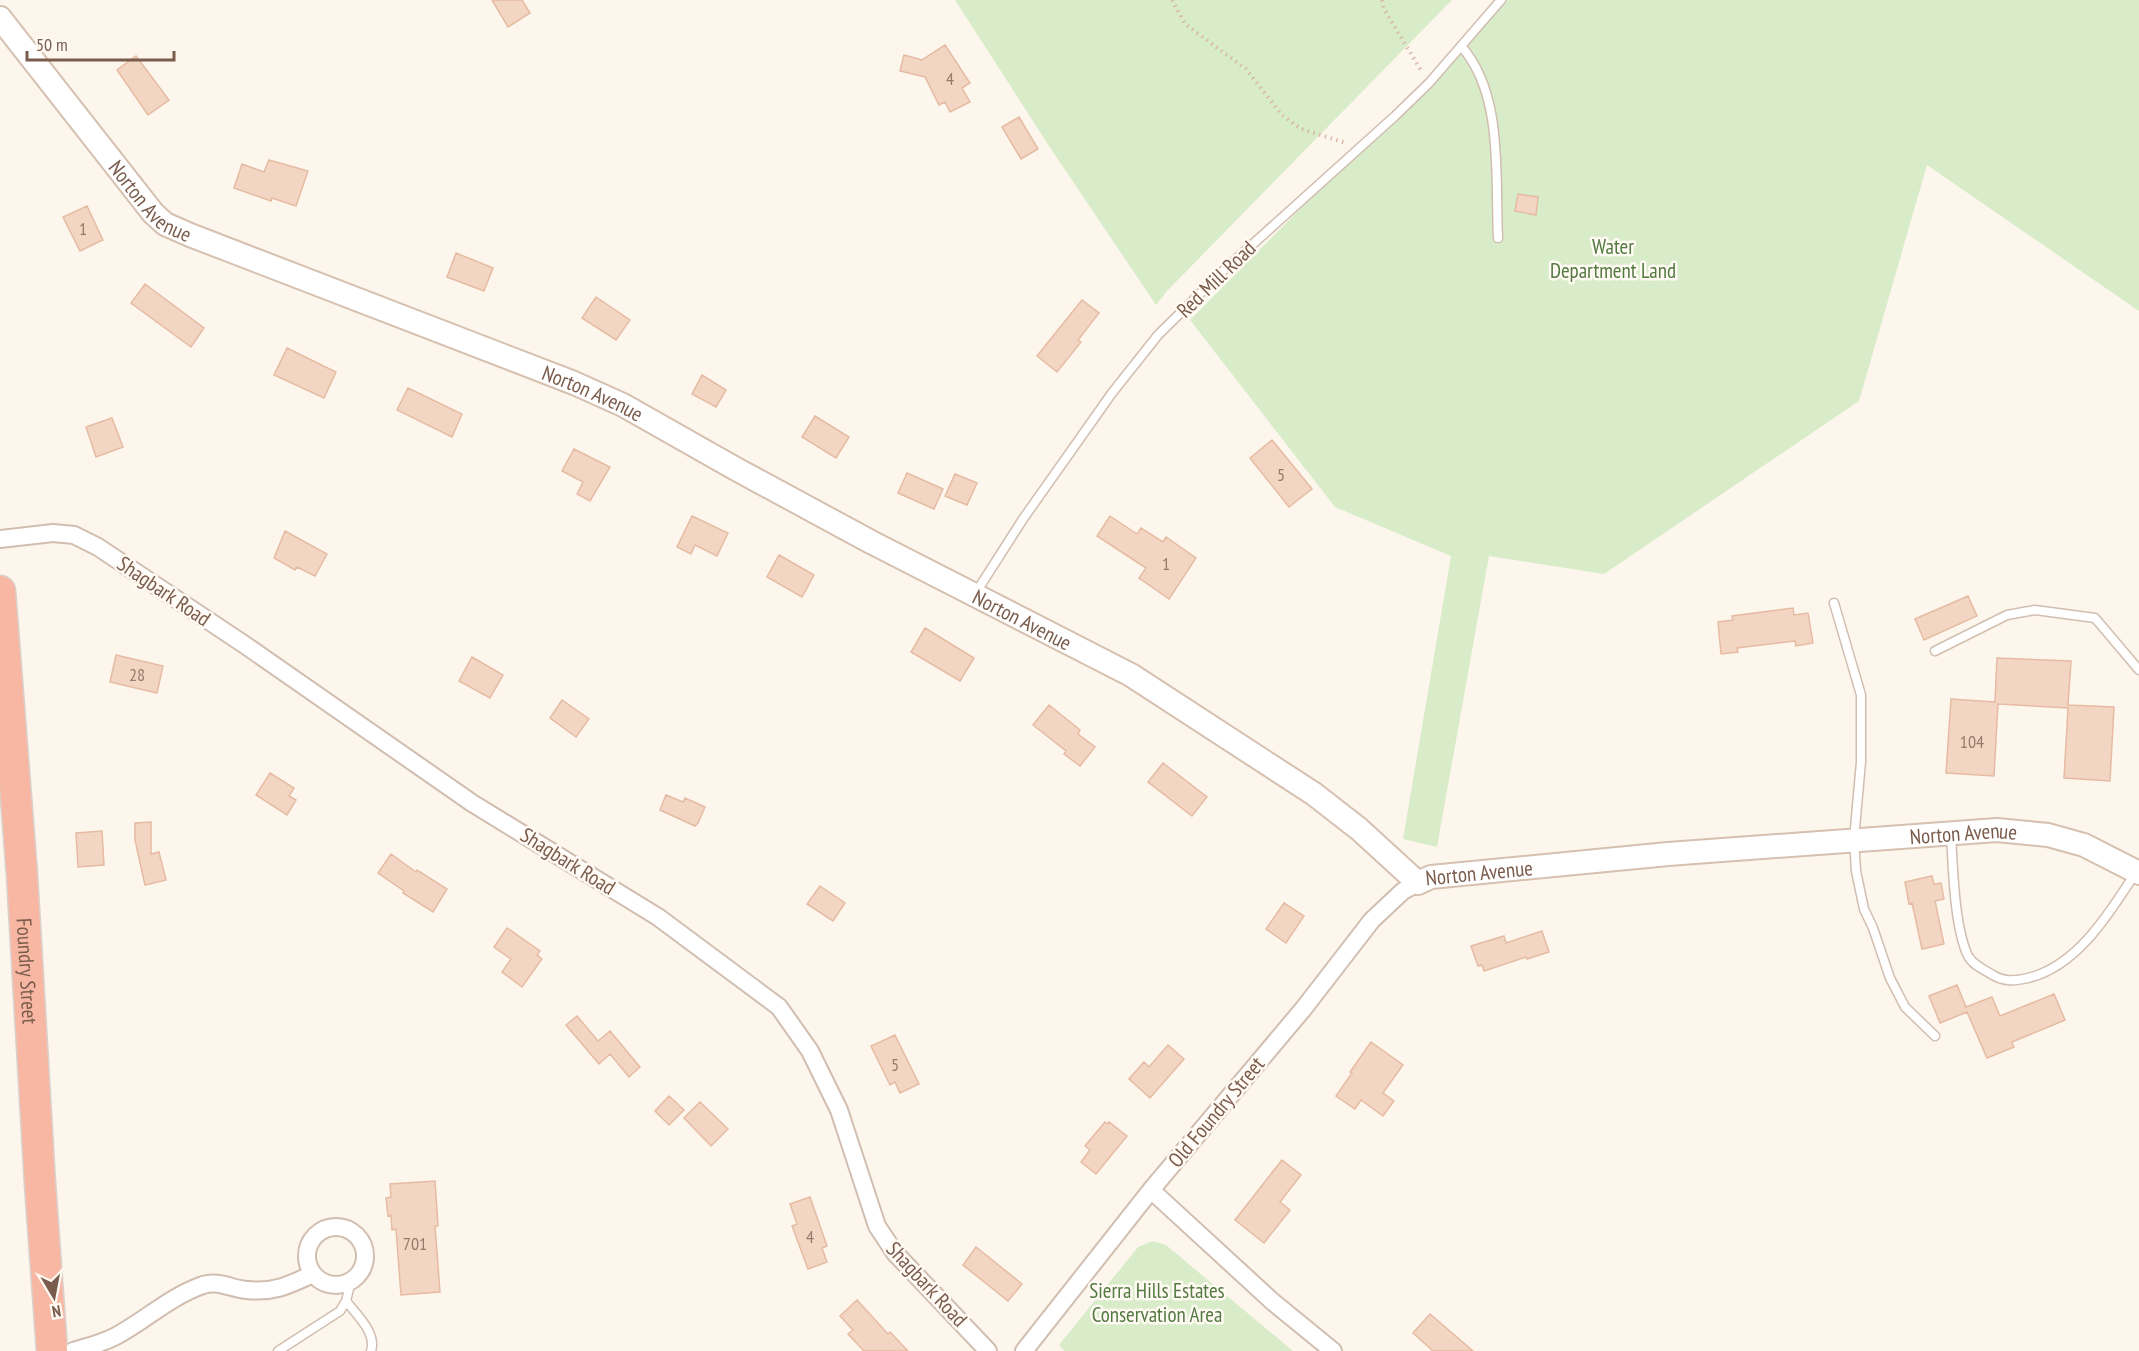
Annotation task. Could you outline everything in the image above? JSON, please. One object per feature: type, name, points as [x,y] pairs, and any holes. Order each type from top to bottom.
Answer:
[{"type":"highway","name":"Foundry Street","points":[[0,591],[21,864],[52,1351]]},
{"type":"street","name":"Norton Avenue","points":[[0,18],[153,213],[165,224],[226,250],[334,289],[574,383],[623,405],[736,469],[1131,675],[1314,794],[1359,829],[1418,883],[1431,877],[1501,869],[1568,865],[1668,854],[1997,830],[2048,835],[2084,845],[2138,872]]},
{"type":"street","name":"Shagbark Road","points":[[0,539],[53,533],[74,536],[98,547],[245,645],[472,803],[658,917],[779,1007],[810,1051],[838,1110],[877,1226],[895,1253],[988,1351]]},
{"type":"street","name":"Old Foundry Street","points":[[1024,1351],[1150,1190],[1304,1008],[1372,920],[1403,891],[1418,883]]},
{"type":"street","points":[[1150,1190],[1272,1302],[1333,1351]]},
{"type":"street","points":[[342,1227],[352,1231],[364,1246],[366,1256],[364,1266],[359,1275],[351,1281],[334,1285],[318,1280],[312,1274],[308,1264],[309,1244],[322,1230],[342,1227]]},
{"type":"street","points":[[73,1351],[116,1336],[177,1296],[205,1285],[215,1283],[245,1290],[269,1291],[283,1288],[312,1274]]},
{"type":"lane","name":"Red Mill Road","points":[[974,595],[1023,519],[1112,393],[1158,335],[1224,270],[1362,147],[1428,83],[1501,0]]},
{"type":"lane","points":[[1461,46],[1473,62],[1490,106],[1494,135],[1498,238]]},
{"type":"lane","points":[[1834,603],[1861,694],[1861,762],[1854,840],[1856,871],[1864,909],[1890,978],[1905,1007],[1935,1036]]},
{"type":"lane","points":[[1935,651],[2007,615],[2035,610],[2095,618],[2139,670]]},
{"type":"lane","points":[[1951,832],[1964,945],[1970,958],[1981,969],[1997,978],[2009,981],[2040,975],[2059,964],[2086,941],[2138,872]]},
{"type":"lane","points":[[278,1351],[340,1311],[346,1301],[351,1281]]},
{"type":"lane","points":[[346,1301],[371,1336],[373,1346],[371,1351]]},
{"type":"path","points":[[1172,0],[1185,24],[1246,69],[1282,116],[1301,129],[1362,147]]},
{"type":"path","points":[[1382,0],[1384,9],[1428,83]]},
{"type":"green space","points":[[955,0],[1452,0],[1167,291],[1156,305],[1049,146]]},
{"type":"green space","name":"Water Department Land","points":[[1507,0],[2139,0],[2139,311],[1927,165],[1859,401],[1604,574],[1489,556],[1437,847],[1403,839],[1451,556],[1335,507],[1190,320]]},
{"type":"green space","name":"Sierra Hills Estates Conservation Area","points":[[1153,1241],[1166,1245],[1293,1351],[1065,1351],[1059,1345],[1138,1247]]},
{"type":"building","points":[[492,0],[522,0],[530,13],[508,27]]},
{"type":"building","points":[[945,45],[970,83],[962,88],[970,102],[950,112],[945,102],[939,105],[925,77],[900,71],[904,55],[922,60]]},
{"type":"building","points":[[136,56],[169,100],[148,115],[117,70]]},
{"type":"building","points":[[1019,117],[1038,149],[1021,159],[1002,127]]},
{"type":"building","points":[[269,160],[308,171],[296,206],[272,198],[271,201],[234,188],[242,164],[264,172]]},
{"type":"building","points":[[1518,194],[1538,197],[1536,215],[1515,211]]},
{"type":"building","points":[[87,206],[103,240],[80,251],[63,217]]},
{"type":"building","points":[[456,253],[493,268],[484,291],[447,277]]},
{"type":"building","points":[[145,284],[204,328],[191,347],[131,303]]},
{"type":"building","points":[[596,297],[630,320],[616,340],[582,318]]},
{"type":"building","points":[[1082,300],[1099,313],[1078,340],[1081,342],[1057,372],[1037,356]]},
{"type":"building","points":[[287,348],[336,372],[324,398],[274,375]]},
{"type":"building","points":[[702,375],[726,390],[716,407],[692,394]]},
{"type":"building","points":[[408,388],[462,414],[452,437],[397,410]]},
{"type":"building","points":[[815,416],[849,437],[836,458],[802,437]]},
{"type":"building","points":[[112,418],[123,447],[96,457],[86,427]]},
{"type":"building","points":[[1272,440],[1312,489],[1289,507],[1250,458]]},
{"type":"building","points":[[574,449],[610,467],[590,501],[577,494],[583,482],[562,471]]},
{"type":"building","points":[[907,473],[943,489],[934,509],[898,493]]},
{"type":"building","points":[[955,474],[977,483],[967,505],[945,496]]},
{"type":"building","points":[[692,516],[728,533],[717,556],[695,545],[691,554],[677,547]]},
{"type":"building","points":[[1110,516],[1137,534],[1141,528],[1163,542],[1166,537],[1196,558],[1169,599],[1139,578],[1146,568],[1097,536]]},
{"type":"building","points":[[285,531],[327,554],[315,576],[297,567],[295,570],[274,558]]},
{"type":"building","points":[[779,555],[814,575],[802,597],[767,577]]},
{"type":"building","points":[[1968,596],[1977,616],[1924,640],[1915,619]]},
{"type":"building","points":[[1793,608],[1794,615],[1808,613],[1813,643],[1796,646],[1795,641],[1737,648],[1738,652],[1721,654],[1718,622],[1733,620],[1732,616]]},
{"type":"building","points":[[925,628],[974,658],[960,681],[911,652]]},
{"type":"building","points":[[116,655],[163,666],[157,693],[110,682]]},
{"type":"building","points":[[472,657],[503,675],[490,698],[459,681]]},
{"type":"building","points":[[1997,658],[2071,661],[2068,705],[2114,707],[2110,781],[2064,778],[2068,708],[1998,704],[1994,776],[1946,773],[1951,699],[1995,702]]},
{"type":"building","points":[[562,700],[589,719],[576,737],[550,718]]},
{"type":"building","points":[[1049,705],[1080,730],[1078,734],[1095,747],[1080,766],[1064,754],[1066,751],[1033,725]]},
{"type":"building","points":[[1163,763],[1207,797],[1192,816],[1148,782]]},
{"type":"building","points":[[270,773],[294,788],[289,796],[296,800],[287,815],[256,795]]},
{"type":"building","points":[[666,795],[683,802],[685,798],[705,807],[698,823],[695,826],[660,810]]},
{"type":"building","points":[[151,822],[151,854],[159,852],[166,880],[145,885],[135,840],[135,823]]},
{"type":"building","points":[[102,831],[104,865],[78,867],[76,833]]},
{"type":"building","points":[[391,854],[416,872],[417,870],[447,889],[433,912],[403,893],[404,891],[378,873]]},
{"type":"building","points":[[1932,876],[1934,884],[1941,883],[1944,899],[1935,901],[1944,944],[1922,949],[1905,882]]},
{"type":"building","points":[[820,886],[845,903],[833,921],[807,904]]},
{"type":"building","points":[[1284,903],[1304,916],[1286,943],[1266,929]]},
{"type":"building","points":[[507,928],[540,951],[537,955],[542,959],[522,987],[502,972],[511,959],[494,947]]},
{"type":"building","points":[[1542,931],[1549,952],[1484,971],[1482,965],[1478,966],[1471,946],[1504,936],[1506,943]]},
{"type":"building","points":[[1957,985],[1966,1007],[1992,997],[2000,1016],[2054,994],[2065,1020],[2012,1042],[2014,1047],[1987,1058],[1967,1012],[1940,1023],[1929,996]]},
{"type":"building","points":[[577,1016],[598,1041],[610,1031],[640,1067],[629,1077],[610,1054],[599,1064],[566,1025]]},
{"type":"building","points":[[895,1035],[919,1084],[900,1093],[895,1082],[890,1085],[871,1046]]},
{"type":"building","points":[[1371,1042],[1403,1065],[1383,1093],[1394,1101],[1383,1116],[1361,1100],[1355,1109],[1336,1096]]},
{"type":"building","points":[[1168,1045],[1184,1059],[1150,1098],[1129,1079],[1144,1062],[1149,1067]]},
{"type":"building","points":[[669,1096],[684,1110],[669,1125],[655,1111]]},
{"type":"building","points":[[700,1102],[728,1129],[711,1146],[684,1118]]},
{"type":"building","points":[[1105,1122],[1108,1124],[1109,1122],[1127,1136],[1096,1174],[1081,1162],[1090,1150],[1085,1146]]},
{"type":"building","points":[[1282,1160],[1301,1175],[1280,1202],[1290,1210],[1264,1243],[1235,1220]]},
{"type":"building","points":[[435,1181],[438,1226],[435,1226],[440,1292],[401,1295],[396,1229],[392,1230],[386,1198],[391,1197],[390,1184]]},
{"type":"building","points":[[810,1197],[827,1246],[822,1248],[827,1262],[808,1269],[792,1226],[797,1224],[790,1204]]},
{"type":"building","points":[[976,1247],[1022,1284],[1008,1301],[963,1265]]},
{"type":"building","points":[[857,1300],[888,1334],[890,1332],[908,1351],[864,1351],[848,1334],[853,1330],[840,1316]]},
{"type":"building","points":[[1430,1314],[1473,1351],[1433,1351],[1413,1333]]}]
